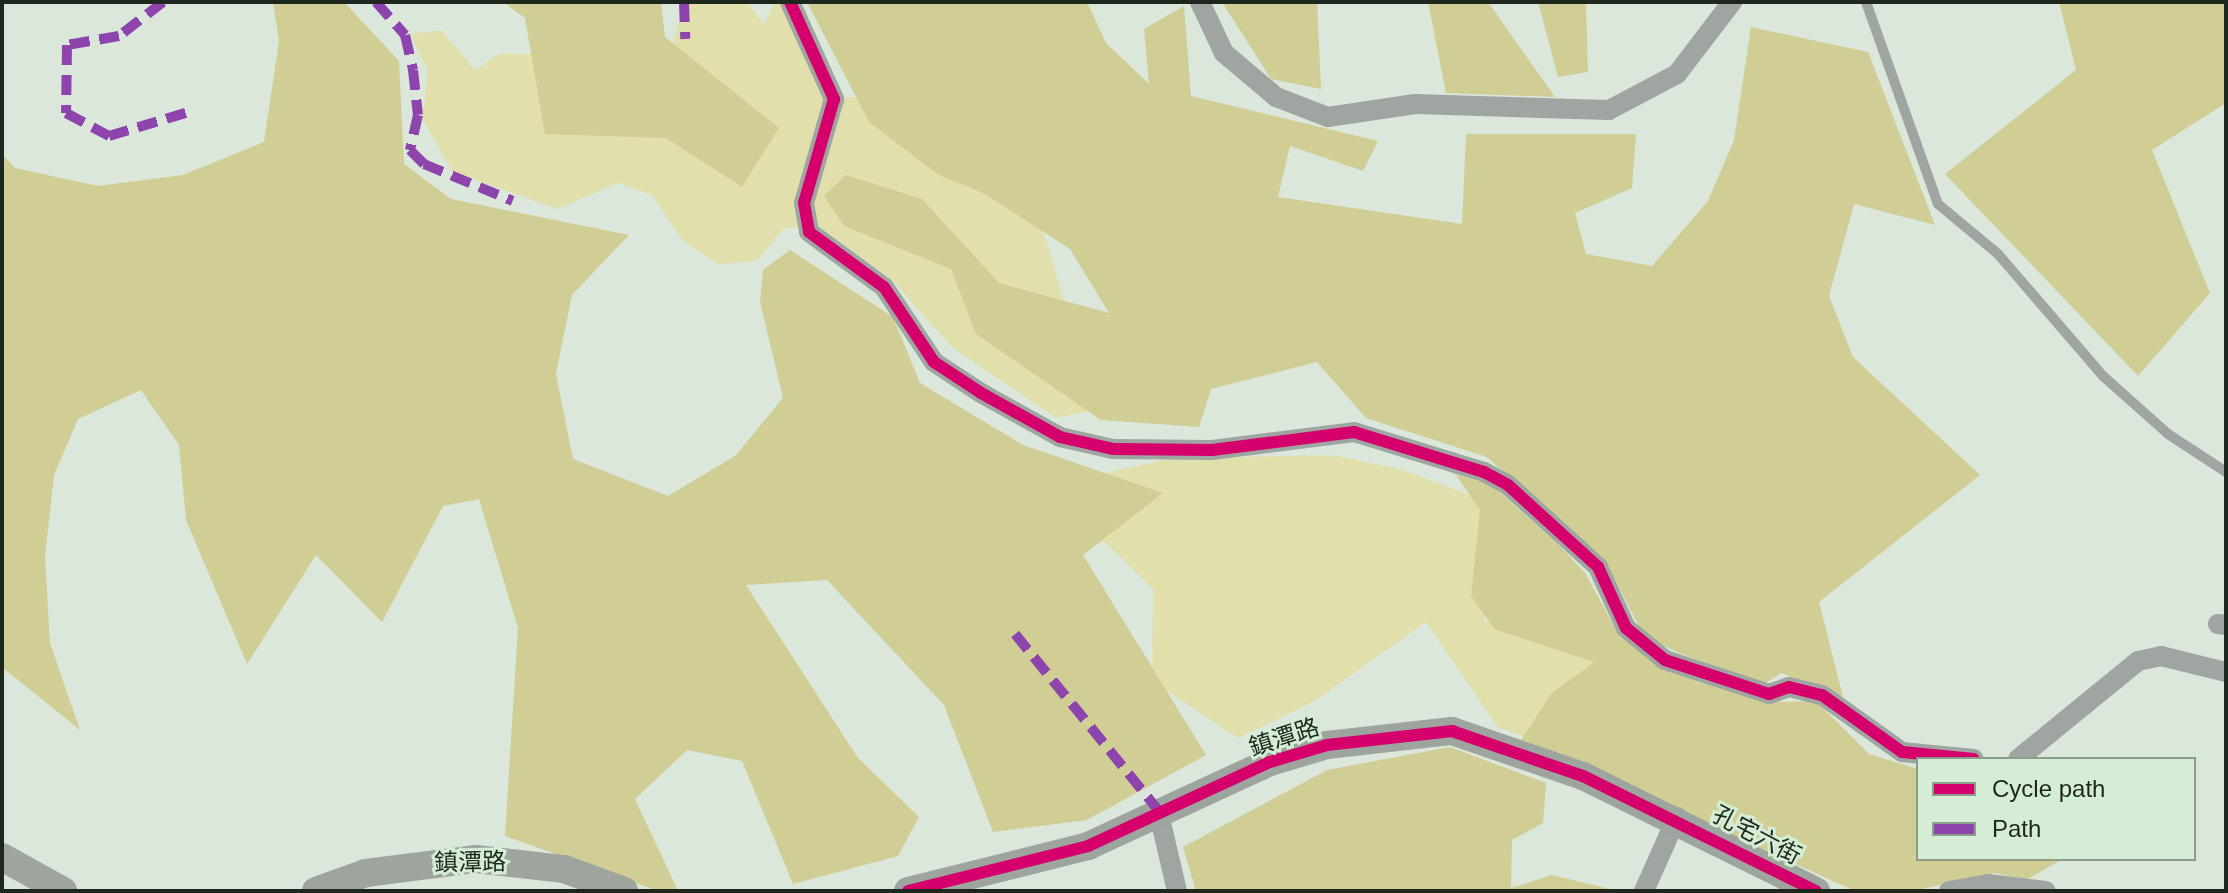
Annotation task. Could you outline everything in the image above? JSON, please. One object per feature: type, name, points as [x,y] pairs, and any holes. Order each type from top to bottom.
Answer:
[{"type":"street","points":[[790,2],[834,99],[804,203],[809,232],[884,287],[934,362],[981,393],[1060,437],[1099,447],[1212,450],[1354,432],[1484,472],[1508,485],[1598,567],[1626,628],[1665,660],[1769,694],[1789,687],[1822,695],[1902,752],[1953,757]]},
{"type":"street","points":[[1200,2],[1224,53],[1276,97],[1328,117],[1415,104],[1609,110],[1677,74],[1732,2]]},
{"type":"street","points":[[2020,757],[2138,661],[2161,656],[2226,672]]},
{"type":"street","name":"鎮潭路","points":[[908,891],[1088,846],[1158,810],[1327,745],[1452,731],[1503,744],[1677,817]]},
{"type":"street","points":[[1158,810],[1177,891]]},
{"type":"street","name":"孔宅六街","points":[[1644,891],[1677,817],[1816,891]]},
{"type":"street","points":[[2,857],[63,891]]},
{"type":"street","name":"鎮潭路","points":[[316,891],[366,873],[476,859],[564,869],[624,891]]},
{"type":"street","points":[[1949,891],[1988,884],[2046,891]]},
{"type":"lane","points":[[1866,2],[1938,204],[1998,254],[2103,376],[2168,434],[2226,472]]},
{"type":"green space","points":[[684,2],[747,2],[764,25],[775,2],[801,2],[795,9],[834,98],[885,96],[1042,225],[1094,410],[1056,418],[952,347],[891,279],[817,225],[783,229],[757,261],[718,264],[682,240],[652,195],[618,183],[557,209],[452,171],[422,118],[428,71],[410,34],[441,30],[475,70],[499,54],[547,54],[660,95]]},
{"type":"green space","points":[[1332,455],[1400,469],[1491,503],[1480,551],[1484,620],[1528,641],[1617,654],[1548,744],[1498,728],[1426,622],[1313,702],[1238,738],[1152,681],[1153,589],[1096,534],[1084,487],[1113,471],[1174,458]]},
{"type":"shaded area","points":[[273,2],[344,2],[399,61],[404,164],[451,199],[629,235],[572,295],[556,374],[573,459],[668,496],[735,456],[783,398],[760,302],[763,270],[790,250],[893,317],[920,383],[1023,445],[1163,493],[1083,555],[1206,755],[1087,820],[993,832],[944,705],[827,580],[746,585],[858,758],[919,817],[898,856],[793,884],[742,761],[687,750],[635,799],[678,891],[658,891],[505,836],[518,628],[479,499],[443,506],[382,622],[316,555],[247,664],[186,520],[179,445],[141,390],[78,419],[54,475],[45,557],[50,643],[80,730],[2,667],[2,154],[15,168],[98,186],[183,175],[264,142],[279,41]]},
{"type":"shaded area","points":[[503,2],[661,2],[665,37],[779,128],[742,187],[666,138],[545,134],[525,18]]},
{"type":"shaded area","points":[[807,2],[1087,2],[1106,43],[1149,84],[1144,29],[1184,6],[1191,96],[1378,141],[1363,171],[1290,146],[1278,197],[1462,224],[1466,134],[1636,134],[1632,188],[1575,213],[1586,254],[1652,266],[1708,201],[1734,140],[1751,27],[1868,52],[1935,225],[1854,204],[1829,296],[1853,357],[1980,475],[1819,602],[1843,697],[1781,673],[1764,684],[1679,653],[1644,636],[1611,572],[1487,457],[1366,418],[1317,362],[1211,389],[1199,427],[1101,420],[976,334],[951,269],[844,226],[824,196],[846,175],[922,199],[999,283],[1109,313],[1070,249],[985,194],[939,175],[869,122]]},
{"type":"shaded area","points":[[1222,2],[1317,2],[1321,89],[1271,79]]},
{"type":"shaded area","points":[[1428,2],[1488,2],[1555,97],[1446,93]]},
{"type":"shaded area","points":[[1538,2],[1586,2],[1588,72],[1558,77]]},
{"type":"shaded area","points":[[2059,2],[2226,2],[2226,103],[2152,150],[2210,293],[2138,376],[1945,174],[2076,70]]},
{"type":"shaded area","points":[[1455,474],[1492,485],[1559,545],[1585,573],[1620,637],[1699,682],[1782,702],[1816,701],[1869,754],[1916,768],[1916,861],[2059,861],[2026,880],[1995,873],[1913,891],[1855,891],[1521,740],[1551,694],[1594,662],[1494,629],[1471,596],[1480,510]]},
{"type":"shaded area","points":[[1450,747],[1546,783],[1543,823],[1512,840],[1511,888],[1552,875],[1618,891],[1196,891],[1183,847],[1327,770]]},
{"type":"marked path","points":[[163,2],[119,36],[67,45],[66,113],[109,136],[192,111]]},
{"type":"marked path","points":[[376,2],[405,35],[418,115],[410,150],[424,164],[513,201]]},
{"type":"marked path","points":[[684,2],[685,39]]},
{"type":"marked path","points":[[1015,634],[1158,810]]},
{"type":"cycle path","points":[[790,2],[834,99],[804,203],[809,232],[884,287],[934,362],[981,393],[1060,437],[1113,449],[1212,450],[1354,432],[1484,472],[1508,485],[1598,567],[1626,628],[1665,660],[1769,694],[1789,687],[1822,695],[1902,752],[1953,757]]},
{"type":"cycle path","points":[[908,891],[1088,846],[1270,762],[1327,745],[1452,731],[1583,776],[1816,891]]}]
